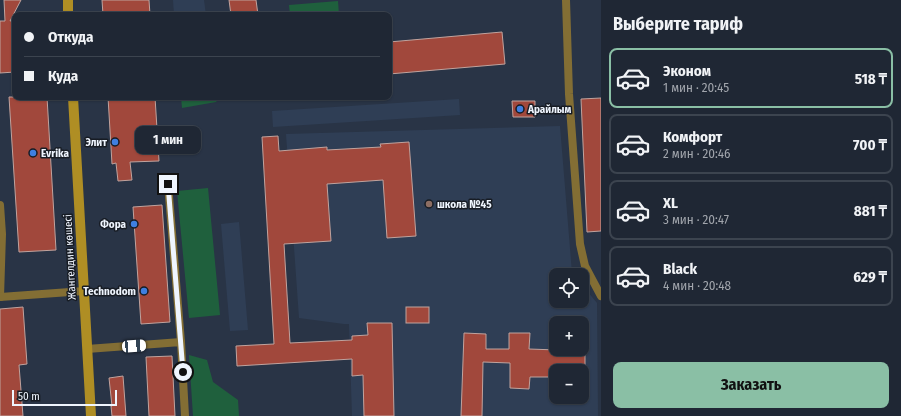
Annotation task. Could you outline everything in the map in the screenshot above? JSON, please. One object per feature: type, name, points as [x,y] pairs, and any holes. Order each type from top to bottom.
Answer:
[{"type":"main road","points":[[68,0],[68,12]]},
{"type":"main road","name":"Жангелдин көшесі","points":[[73,100],[91,416]]},
{"type":"lane","points":[[566,0],[569,94],[580,244],[585,266],[601,296]]},
{"type":"lane","points":[[168,184],[181,342],[185,416]]},
{"type":"lane","points":[[0,205],[2,234],[0,297],[84,291]]},
{"type":"lane","points":[[87,349],[181,342]]},
{"type":"shaded area","points":[[173,0],[204,0],[206,12],[174,12]]},
{"type":"shaded area","points":[[459,99],[460,115],[273,127],[272,111]]},
{"type":"shaded area","name":"школа №45","points":[[560,126],[572,268],[549,268],[549,308],[589,308],[589,293],[597,303],[598,416],[352,416],[349,324],[299,318],[286,134]]},
{"type":"shaded area","points":[[239,222],[248,330],[230,331],[221,224]]},
{"type":"green space","points":[[338,1],[339,12],[290,12],[289,5]]},
{"type":"green space","points":[[181,100],[218,100],[216,102],[182,108]]},
{"type":"green space","points":[[208,188],[220,315],[189,318],[177,191]]},
{"type":"green space","points":[[189,355],[207,360],[213,382],[238,400],[239,416],[193,416]]},
{"type":"building","points":[[4,0],[21,0],[15,12],[12,12],[10,21],[12,21],[12,72],[0,73],[0,21],[5,21]]},
{"type":"building","points":[[102,0],[149,0],[150,12],[103,12]]},
{"type":"building","points":[[229,0],[256,0],[258,12],[231,12]]},
{"type":"building","points":[[502,32],[505,64],[392,74],[392,42]]},
{"type":"building","points":[[9,97],[12,97],[12,100],[47,100],[56,250],[19,252]]},
{"type":"building","points":[[601,98],[601,231],[587,232],[581,99]]},
{"type":"building","points":[[108,100],[155,100],[159,161],[130,162],[132,180],[118,181],[116,163],[112,164]]},
{"type":"building","points":[[512,101],[535,101],[535,117],[513,117]]},
{"type":"building","points":[[278,136],[279,151],[327,147],[327,150],[381,147],[380,144],[409,142],[416,236],[387,238],[383,180],[327,184],[331,241],[284,244],[290,343],[352,340],[352,336],[368,335],[367,323],[392,323],[394,416],[364,416],[363,375],[352,376],[352,359],[237,366],[236,346],[274,344],[262,137]]},
{"type":"building","points":[[162,205],[170,322],[141,324],[133,207]]},
{"type":"building","points":[[23,307],[27,364],[19,365],[23,416],[0,416],[0,309]]},
{"type":"building","points":[[406,307],[429,307],[429,323],[406,323]]},
{"type":"building","points":[[464,333],[486,334],[486,349],[509,349],[509,333],[530,333],[529,349],[549,350],[549,356],[585,356],[585,364],[549,364],[549,377],[530,377],[529,389],[510,388],[510,363],[483,362],[482,416],[461,416]]},
{"type":"building","points":[[172,356],[175,416],[149,416],[146,357]]},
{"type":"building","points":[[123,376],[126,416],[112,416],[109,378]]},
{"type":"place","name":"Арайлым","points":[[520,109]]},
{"type":"place","name":"Элит","points":[[115,142]]},
{"type":"place","name":"Evrika","points":[[33,153]]},
{"type":"place","name":"школа №45","points":[[429,204]]},
{"type":"place","name":"Фора","points":[[134,224]]},
{"type":"place","name":"Technodom","points":[[144,291]]},
{"type":"route","points":[[168,184],[183,372]]}]
